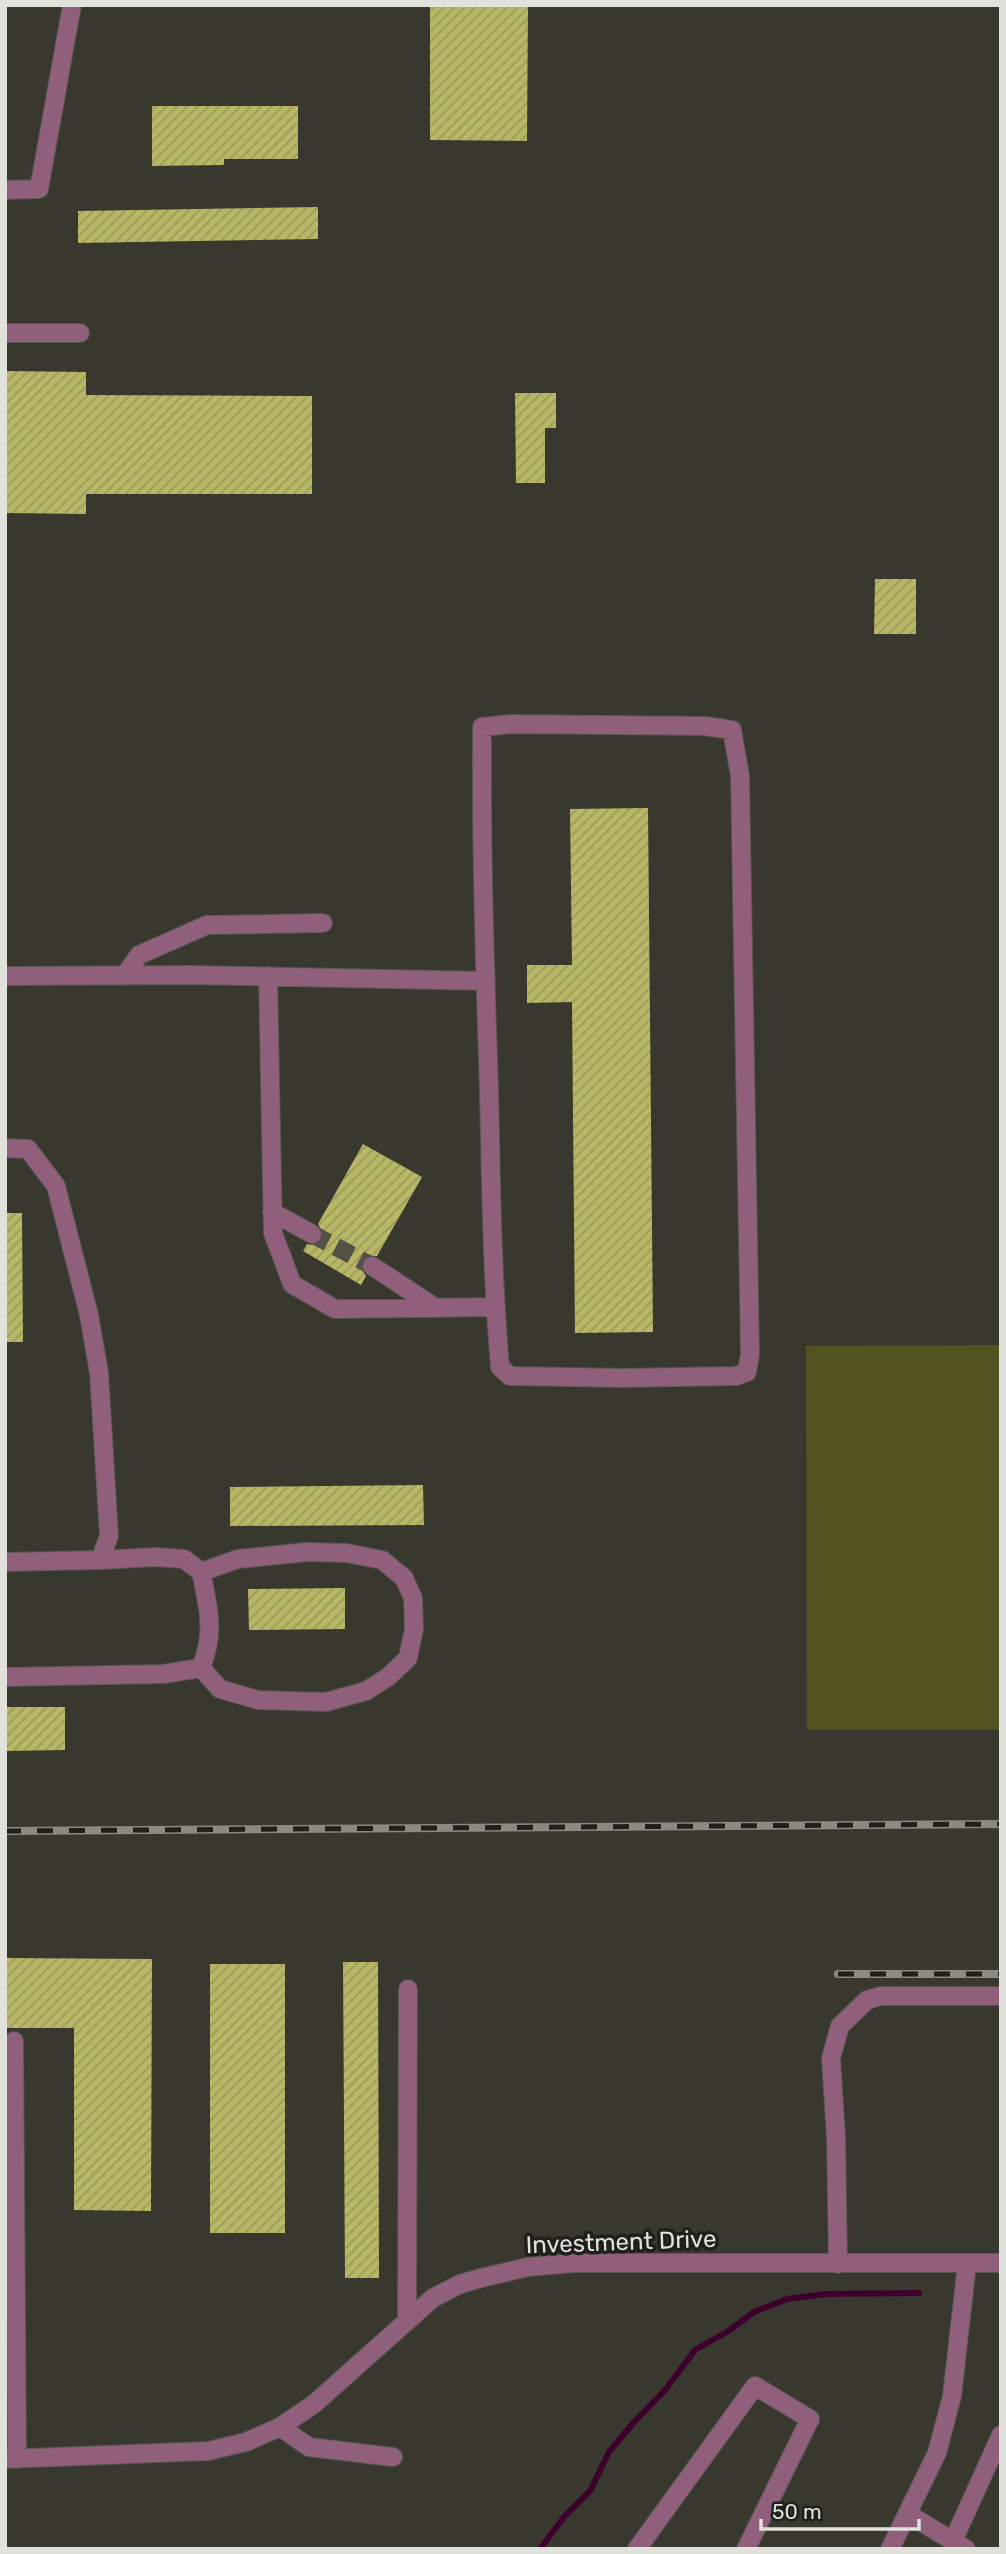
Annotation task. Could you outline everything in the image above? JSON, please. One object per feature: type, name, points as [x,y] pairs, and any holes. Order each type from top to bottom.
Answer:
[{"type":"street","points":[[5,190],[39,189],[72,5]]},
{"type":"street","points":[[5,333],[80,333]]},
{"type":"street","points":[[511,724],[653,725],[705,726],[732,730],[740,776],[750,1354],[747,1372],[736,1376],[621,1378],[510,1376],[500,1367],[495,1307],[485,981],[482,727],[511,724]]},
{"type":"street","points":[[125,975],[139,955],[207,925],[323,923]]},
{"type":"street","points":[[5,975],[268,976],[485,981]]},
{"type":"street","points":[[268,976],[272,1233],[292,1284],[335,1309],[495,1307]]},
{"type":"street","points":[[5,1148],[28,1149],[56,1186],[89,1314],[99,1373],[108,1494],[109,1536],[100,1560]]},
{"type":"street","points":[[272,1212],[312,1234]]},
{"type":"street","points":[[372,1266],[436,1308]]},
{"type":"street","points":[[201,1572],[239,1559],[307,1552],[346,1553],[382,1560],[404,1578],[413,1598],[414,1629],[408,1658],[388,1677],[366,1691],[326,1702],[258,1700],[220,1689],[201,1668]]},
{"type":"street","points":[[5,1562],[155,1557],[184,1559],[201,1572],[211,1622],[208,1650],[201,1668]]},
{"type":"street","points":[[5,1677],[163,1674],[201,1668]]},
{"type":"street","points":[[407,2319],[408,1989]]},
{"type":"street","points":[[838,2263],[836,2137],[831,2058],[840,2026],[867,2000],[881,1996],[1001,1996]]},
{"type":"street","points":[[11,2459],[14,2041]]},
{"type":"street","name":"Investment Drive","points":[[11,2459],[208,2451],[246,2442],[280,2427],[314,2404],[433,2298],[460,2284],[528,2267],[573,2263],[1001,2263]]},
{"type":"street","points":[[890,2549],[937,2453],[952,2396],[968,2264]]},
{"type":"street","points":[[637,2549],[755,2386],[810,2419],[746,2549]]},
{"type":"street","points":[[280,2427],[309,2447],[393,2457]]},
{"type":"street","points":[[908,2514],[959,2545],[1001,2435]]},
{"type":"shaded area","points":[[1001,1345],[1001,1730],[807,1730],[806,1346]]},
{"type":"building","points":[[430,5],[528,5],[527,141],[430,140]]},
{"type":"building","points":[[152,106],[298,106],[298,159],[224,159],[224,165],[152,166]]},
{"type":"building","points":[[318,207],[318,239],[78,243],[78,211]]},
{"type":"building","points":[[5,371],[86,372],[86,395],[312,396],[312,494],[86,494],[86,514],[5,513]]},
{"type":"building","points":[[515,393],[556,393],[556,428],[545,428],[545,483],[516,483]]},
{"type":"building","points":[[875,579],[916,579],[916,634],[874,634]]},
{"type":"building","points":[[648,808],[653,1332],[575,1333],[572,1002],[527,1003],[527,965],[572,965],[570,809]]},
{"type":"building","points":[[363,1144],[422,1177],[377,1256],[368,1256],[362,1260],[362,1270],[366,1276],[361,1285],[303,1251],[307,1244],[313,1245],[322,1240],[323,1233],[318,1224]]},
{"type":"building","points":[[5,1213],[22,1213],[23,1342],[5,1342]]},
{"type":"building","points":[[423,1485],[424,1525],[230,1526],[230,1487]]},
{"type":"building","points":[[345,1588],[345,1629],[249,1630],[248,1589]]},
{"type":"building","points":[[5,1707],[65,1707],[65,1750],[5,1751]]},
{"type":"building","points":[[5,1958],[152,1959],[151,2211],[74,2210],[74,2028],[5,2028]]},
{"type":"building","points":[[343,1962],[378,1962],[379,2278],[345,2278]]},
{"type":"building","points":[[210,1964],[285,1964],[285,2233],[210,2233]]},
{"type":"waterway","points":[[540,2549],[564,2517],[590,2491],[609,2452],[665,2390],[695,2350],[730,2330],[754,2312],[787,2299],[826,2294],[919,2293]]},
{"type":"tunnel","points":[[312,1234],[372,1266]]},
{"type":"railway","points":[[5,1831],[1001,1824]]},
{"type":"railway","points":[[838,1974],[1001,1974]]}]
